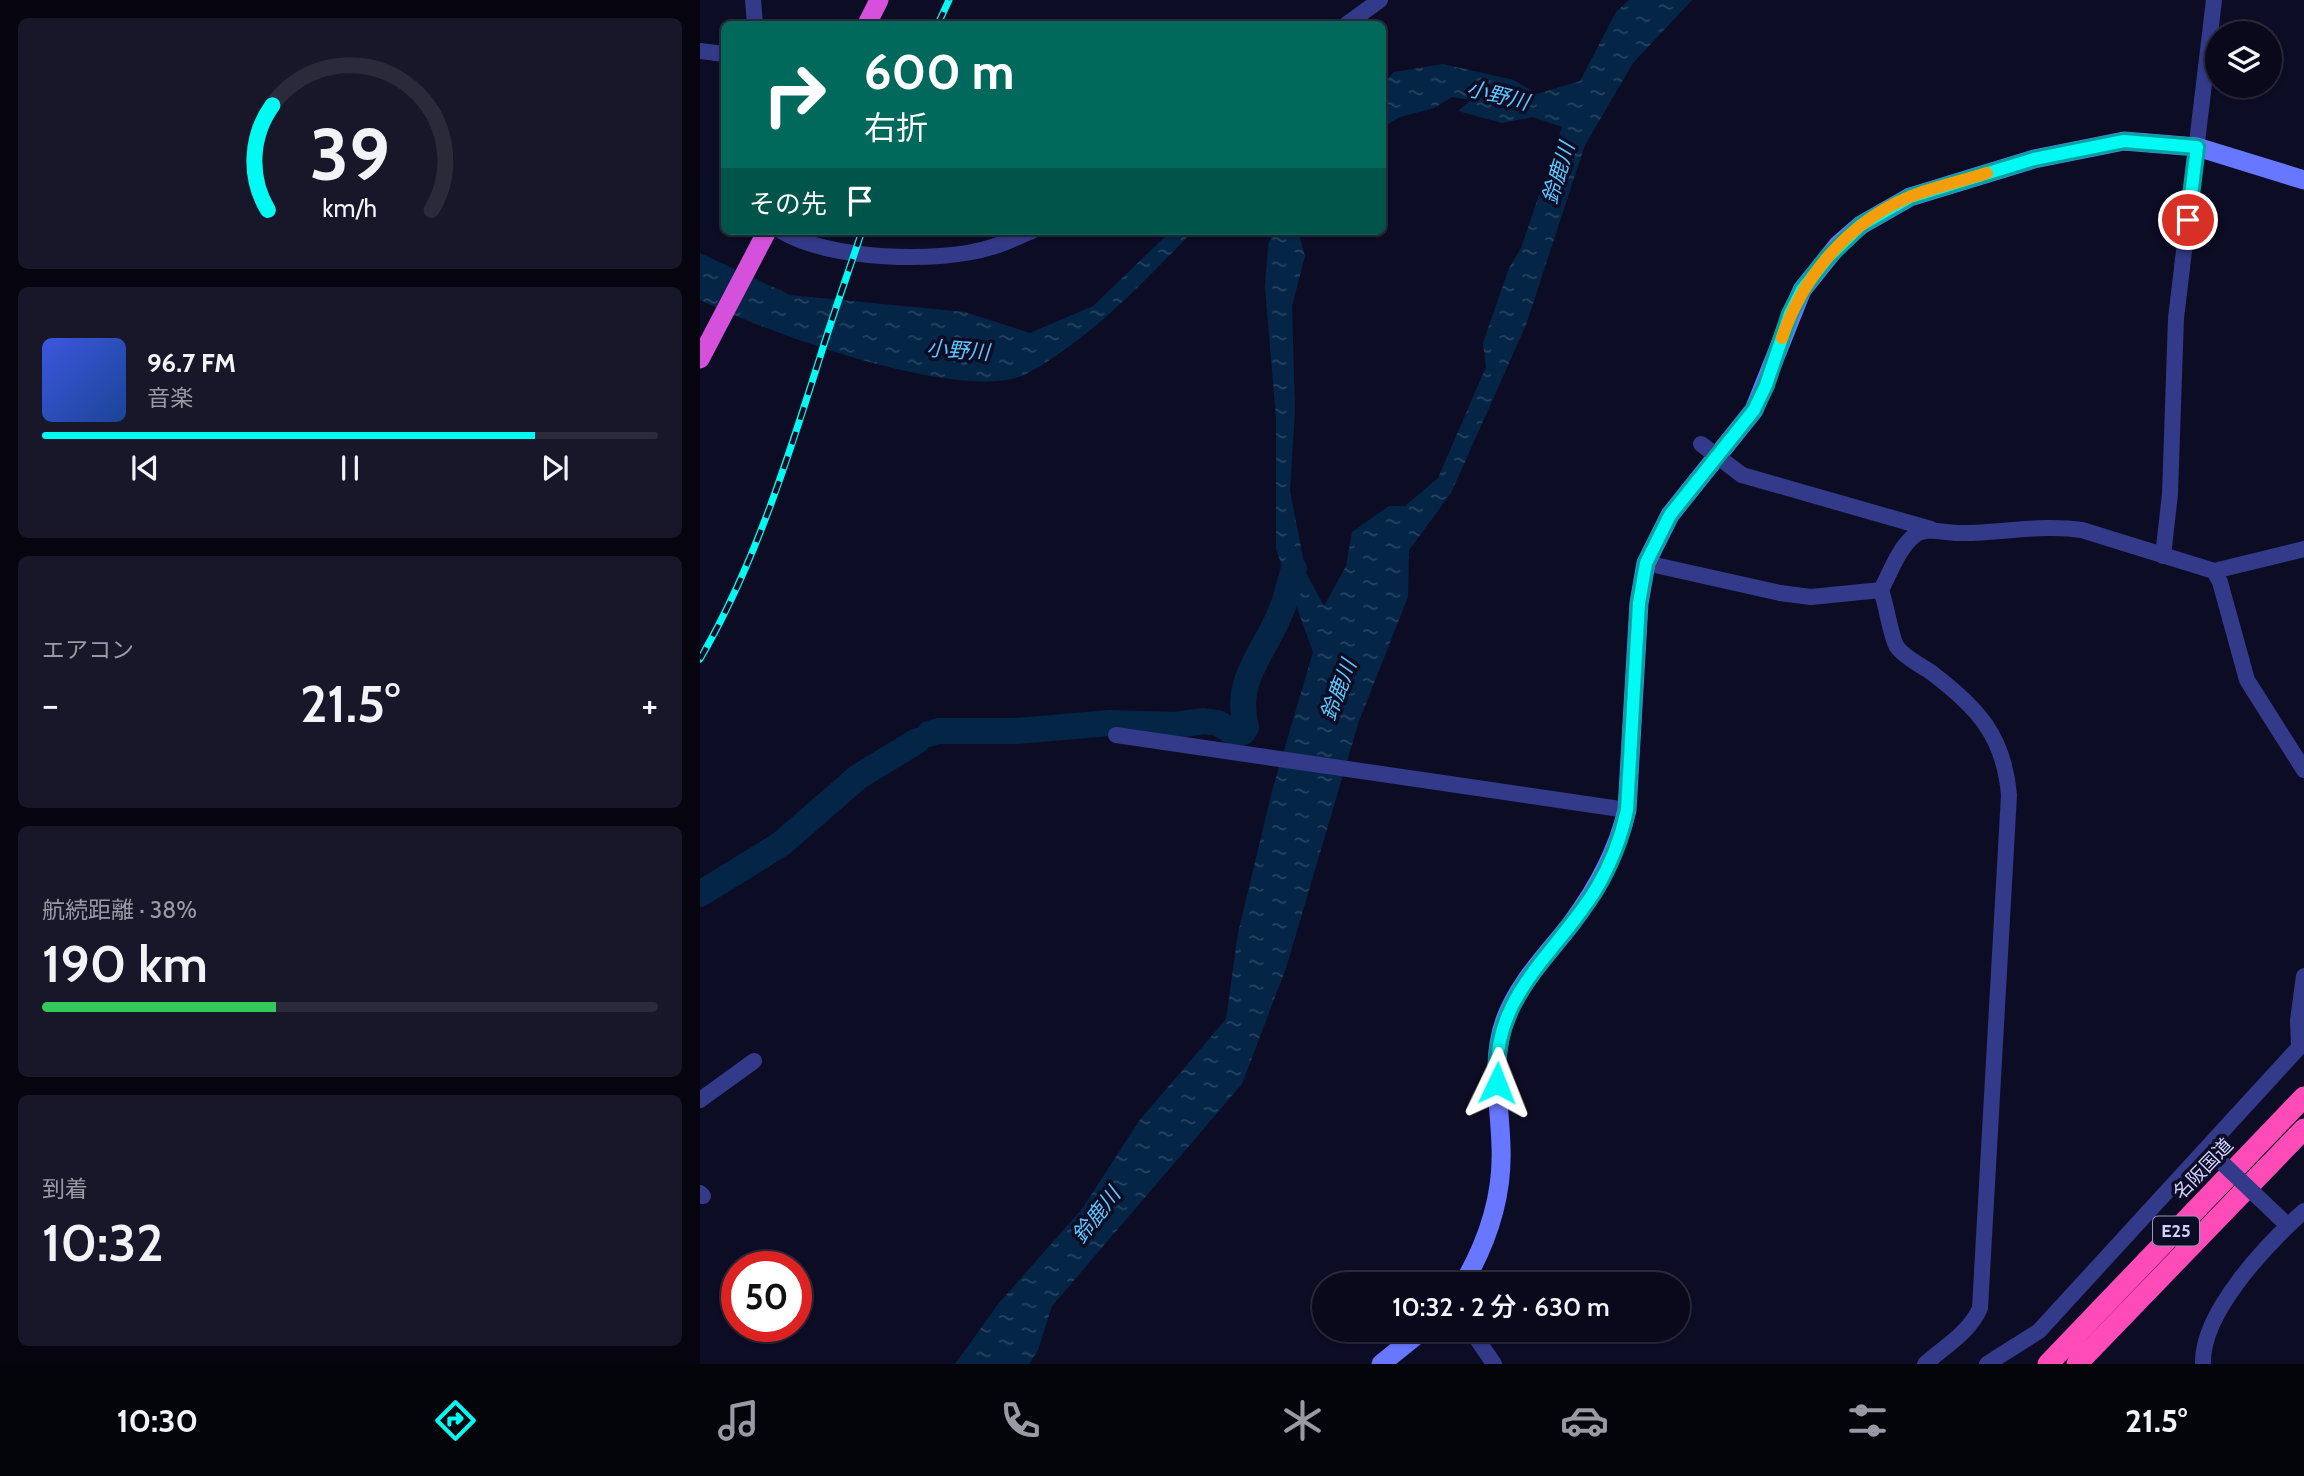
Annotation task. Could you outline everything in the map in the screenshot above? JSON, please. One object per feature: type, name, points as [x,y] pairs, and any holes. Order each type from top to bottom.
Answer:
[{"type":"highway","points":[[868,21],[879,0]]},
{"type":"highway","points":[[702,351],[720,324],[764,237]]},
{"type":"highway","name":"名阪国道","points":[[2048,1364],[2304,1097]]},
{"type":"highway","name":"E25","points":[[2077,1364],[2304,1129]]},
{"type":"highway","points":[[2097,1364],[2186,1251]]},
{"type":"main road","points":[[1469,1272],[1485,1240],[1500,1178],[1496,1065],[1504,1021],[1532,971],[1596,889],[1616,850],[1627,810],[1639,603],[1646,563],[1670,515],[1754,410],[1766,385],[1790,314],[1802,290],[1838,245],[1861,225],[1910,197],[2034,159],[2124,141],[2197,147],[2304,180]]},
{"type":"main road","points":[[1381,1364],[1408,1342]]},
{"type":"street","points":[[753,0],[755,21]]},
{"type":"street","points":[[1351,21],[1380,0]]},
{"type":"street","points":[[2164,556],[2170,494],[2176,318],[2214,0]]},
{"type":"street","points":[[700,51],[721,54]]},
{"type":"street","points":[[789,235],[815,248],[839,252],[946,257],[992,248],[1023,235]]},
{"type":"street","points":[[1700,444],[1742,475],[1929,527],[1936,532]]},
{"type":"street","points":[[1925,1364],[1965,1330],[1976,1318],[1980,1308],[2009,795],[2007,773],[1998,742],[1983,719],[1961,695],[1897,647],[1881,590],[1905,547],[1915,535],[1924,531],[2063,527],[2082,530],[2214,571],[2304,549]]},
{"type":"street","points":[[1646,563],[1780,593],[1811,597],[1881,590]]},
{"type":"street","points":[[2214,571],[2220,582],[2247,680],[2304,770]]},
{"type":"street","points":[[1116,735],[1627,810]]},
{"type":"street","points":[[1987,1364],[2039,1331],[2212,1153],[2302,1044],[2298,1020],[2304,976]]},
{"type":"street","points":[[700,1100],[754,1060]]},
{"type":"street","points":[[2212,1153],[2285,1223]]},
{"type":"street","points":[[2203,1364],[2202,1349],[2216,1312],[2285,1223],[2304,1211]]},
{"type":"street","points":[[1479,1342],[1494,1364]]},
{"type":"water","points":[[1629,0],[1692,0],[1633,63],[1585,145],[1526,325],[1451,493],[1409,550],[1408,597],[1359,721],[1286,968],[1242,1084],[1052,1306],[1038,1350],[1029,1364],[955,1364],[999,1303],[1082,1209],[1139,1121],[1226,1019],[1238,933],[1272,791],[1313,652],[1276,549],[1276,418],[1265,287],[1268,245],[1272,235],[1299,235],[1305,256],[1292,306],[1295,410],[1290,491],[1306,573],[1324,606],[1346,566],[1352,532],[1389,506],[1405,506],[1438,478],[1486,367],[1483,343],[1509,268],[1521,248],[1562,127],[1533,117],[1502,123],[1458,111],[1471,100],[1452,97],[1434,108],[1400,117],[1386,125],[1386,81],[1394,72],[1443,64],[1514,80],[1537,94],[1580,81],[1616,12]]},
{"type":"water","name":"小野川","points":[[1167,235],[1189,235],[1116,308],[1073,344],[1028,373],[999,381],[959,380],[913,373],[815,345],[729,313],[700,300],[700,253],[790,295],[965,312],[1030,333],[1093,306]]},
{"type":"waterway","points":[[929,734],[938,731],[1017,731],[1110,723],[1175,725],[1204,721],[1218,723],[1234,733],[1243,732],[1246,727],[1243,710],[1247,680],[1275,626],[1294,569]]},
{"type":"waterway","points":[[700,894],[781,844],[858,777],[917,741]]},
{"type":"railway","points":[[939,21],[949,0]]},
{"type":"railway","points":[[700,659],[720,623],[768,511],[861,235]]},
{"type":"slow traffic","points":[[1782,338],[1802,290],[1838,245],[1861,225],[1910,197],[1987,173]]},
{"type":"route","points":[[1497,1083],[1499,1040],[1513,1002],[1539,962],[1596,889],[1616,850],[1623,829],[1627,810],[1641,578],[1646,563],[1670,515],[1754,410],[1766,385],[1790,314],[1802,290],[1818,269],[1838,245],[1861,225],[1910,197],[2034,159],[2124,141],[2197,147],[2188,220]]},
{"type":"water label","name":"鈴鹿川","points":[[1558,173]]},
{"type":"water label","name":"鈴鹿川","points":[[1338,690]]},
{"type":"water label","name":"鈴鹿川","points":[[1096,1215]]}]
